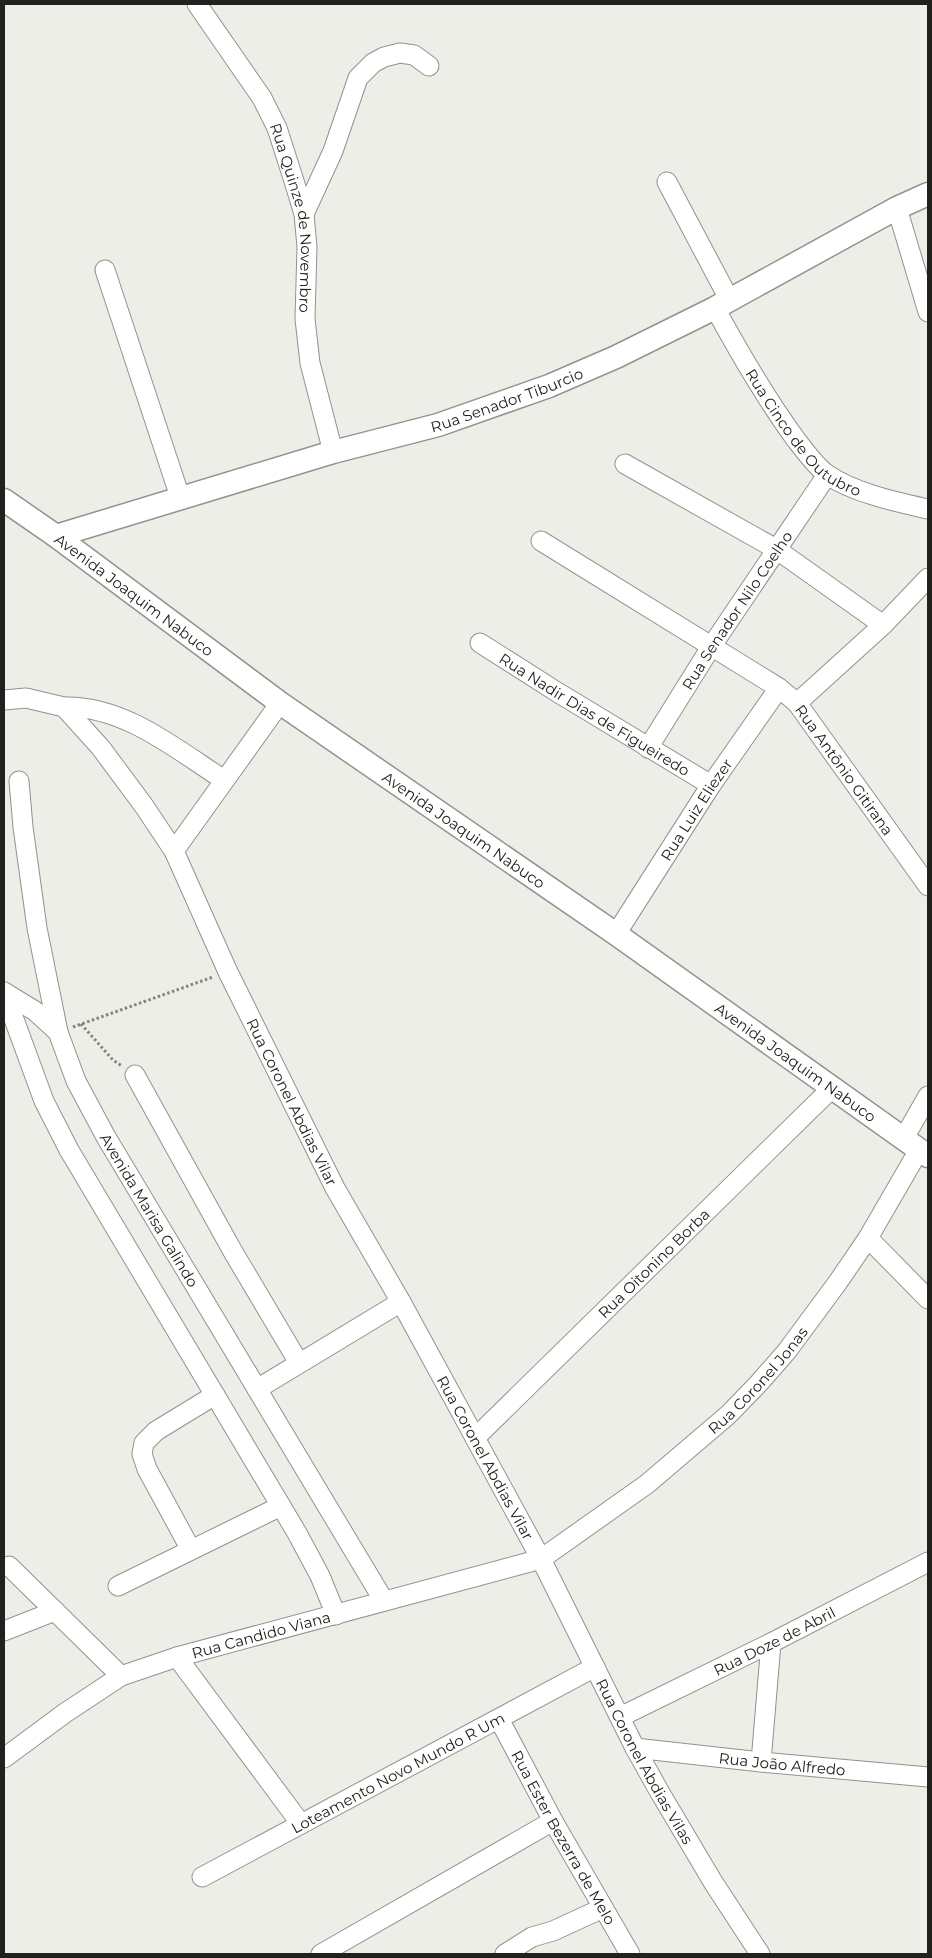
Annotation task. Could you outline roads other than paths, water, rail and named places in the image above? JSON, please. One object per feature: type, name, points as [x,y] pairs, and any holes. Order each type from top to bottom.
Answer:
[{"type":"street","name":"Rua Quinze de Novembro","points":[[204,6],[262,98],[277,128],[304,214],[307,247],[306,319],[310,363],[333,452]]},
{"type":"street","points":[[304,214],[333,151],[358,78],[373,63],[384,57],[400,53],[414,55],[429,66]]},
{"type":"street","name":"Rua Cinco de Outubro","points":[[667,182],[722,304],[748,368],[774,408],[808,454],[827,474],[850,486],[928,510]]},
{"type":"street","name":"Rua Senador Tiburcio","points":[[56,536],[333,452],[438,424],[549,386],[616,357],[722,304],[897,208],[928,194]]},
{"type":"street","points":[[897,208],[928,312]]},
{"type":"street","points":[[105,270],[180,498]]},
{"type":"street","points":[[625,464],[776,549],[883,624]]},
{"type":"street","name":"Rua Senador Nilo Coelho","points":[[648,748],[711,647],[827,474]]},
{"type":"street","name":"Avenida Joaquim Nabuco","points":[[4,500],[56,536],[280,703],[616,934],[917,1148]]},
{"type":"street","points":[[541,541],[779,688],[797,703]]},
{"type":"street","name":"Rua Antônio Gitirana","points":[[928,578],[883,624],[797,703],[928,886]]},
{"type":"street","name":"Rua Nadir Dias de Figueiredo","points":[[480,643],[711,785]]},
{"type":"street","name":"Rua Luiz Eliezer","points":[[616,934],[711,785],[779,688]]},
{"type":"street","points":[[4,700],[26,698],[64,707],[95,709],[115,716],[151,734],[224,780]]},
{"type":"street","points":[[174,851],[280,703]]},
{"type":"street","name":"Rua Coronel Abdias Vilar","points":[[64,707],[101,748],[144,806],[174,851],[228,972],[335,1188],[401,1302],[542,1559]]},
{"type":"street","name":"Avenida Marisa Galindo","points":[[19,781],[24,836],[37,928],[58,1032],[76,1081],[96,1120],[384,1601]]},
{"type":"street","points":[[4,992],[34,1011],[58,1032]]},
{"type":"street","points":[[4,992],[44,1101],[69,1150],[310,1555],[336,1615]]},
{"type":"street","points":[[135,1075],[232,1250],[299,1362]]},
{"type":"street","name":"Rua Oitonino Borba","points":[[475,1438],[832,1088]]},
{"type":"street","points":[[917,1148],[928,1096]]},
{"type":"street","name":"Rua Coronel Jonas","points":[[542,1559],[647,1484],[728,1415],[787,1351],[868,1238],[917,1148]]},
{"type":"street","points":[[868,1238],[928,1299]]},
{"type":"street","points":[[257,1389],[401,1302]]},
{"type":"street","points":[[191,1550],[147,1469],[142,1454],[144,1443],[156,1431],[215,1395]]},
{"type":"street","points":[[118,1586],[281,1506]]},
{"type":"street","name":"Rua Candido Viana","points":[[4,1758],[65,1713],[121,1676],[177,1657],[542,1559]]},
{"type":"street","name":"Rua Coronel Abdias Vilas","points":[[542,1559],[635,1748],[713,1882],[760,1954]]},
{"type":"street","name":"Rua Doze de Abril","points":[[620,1717],[771,1643],[928,1562]]},
{"type":"street","points":[[9,1566],[121,1676]]},
{"type":"street","points":[[4,1631],[55,1611]]},
{"type":"street","points":[[761,1762],[771,1643]]},
{"type":"street","points":[[177,1657],[301,1824]]},
{"type":"street","name":"Loteamento Novo Mundo R Um","points":[[202,1877],[595,1667]]},
{"type":"street","name":"Rua Ester Bezerra de Melo","points":[[499,1718],[553,1821],[630,1954]]},
{"type":"street","name":"Rua João Alfredo","points":[[635,1748],[761,1762],[928,1777]]},
{"type":"street","points":[[321,1954],[553,1821]]},
{"type":"street","points":[[505,1954],[532,1937],[553,1931],[603,1908]]}]
